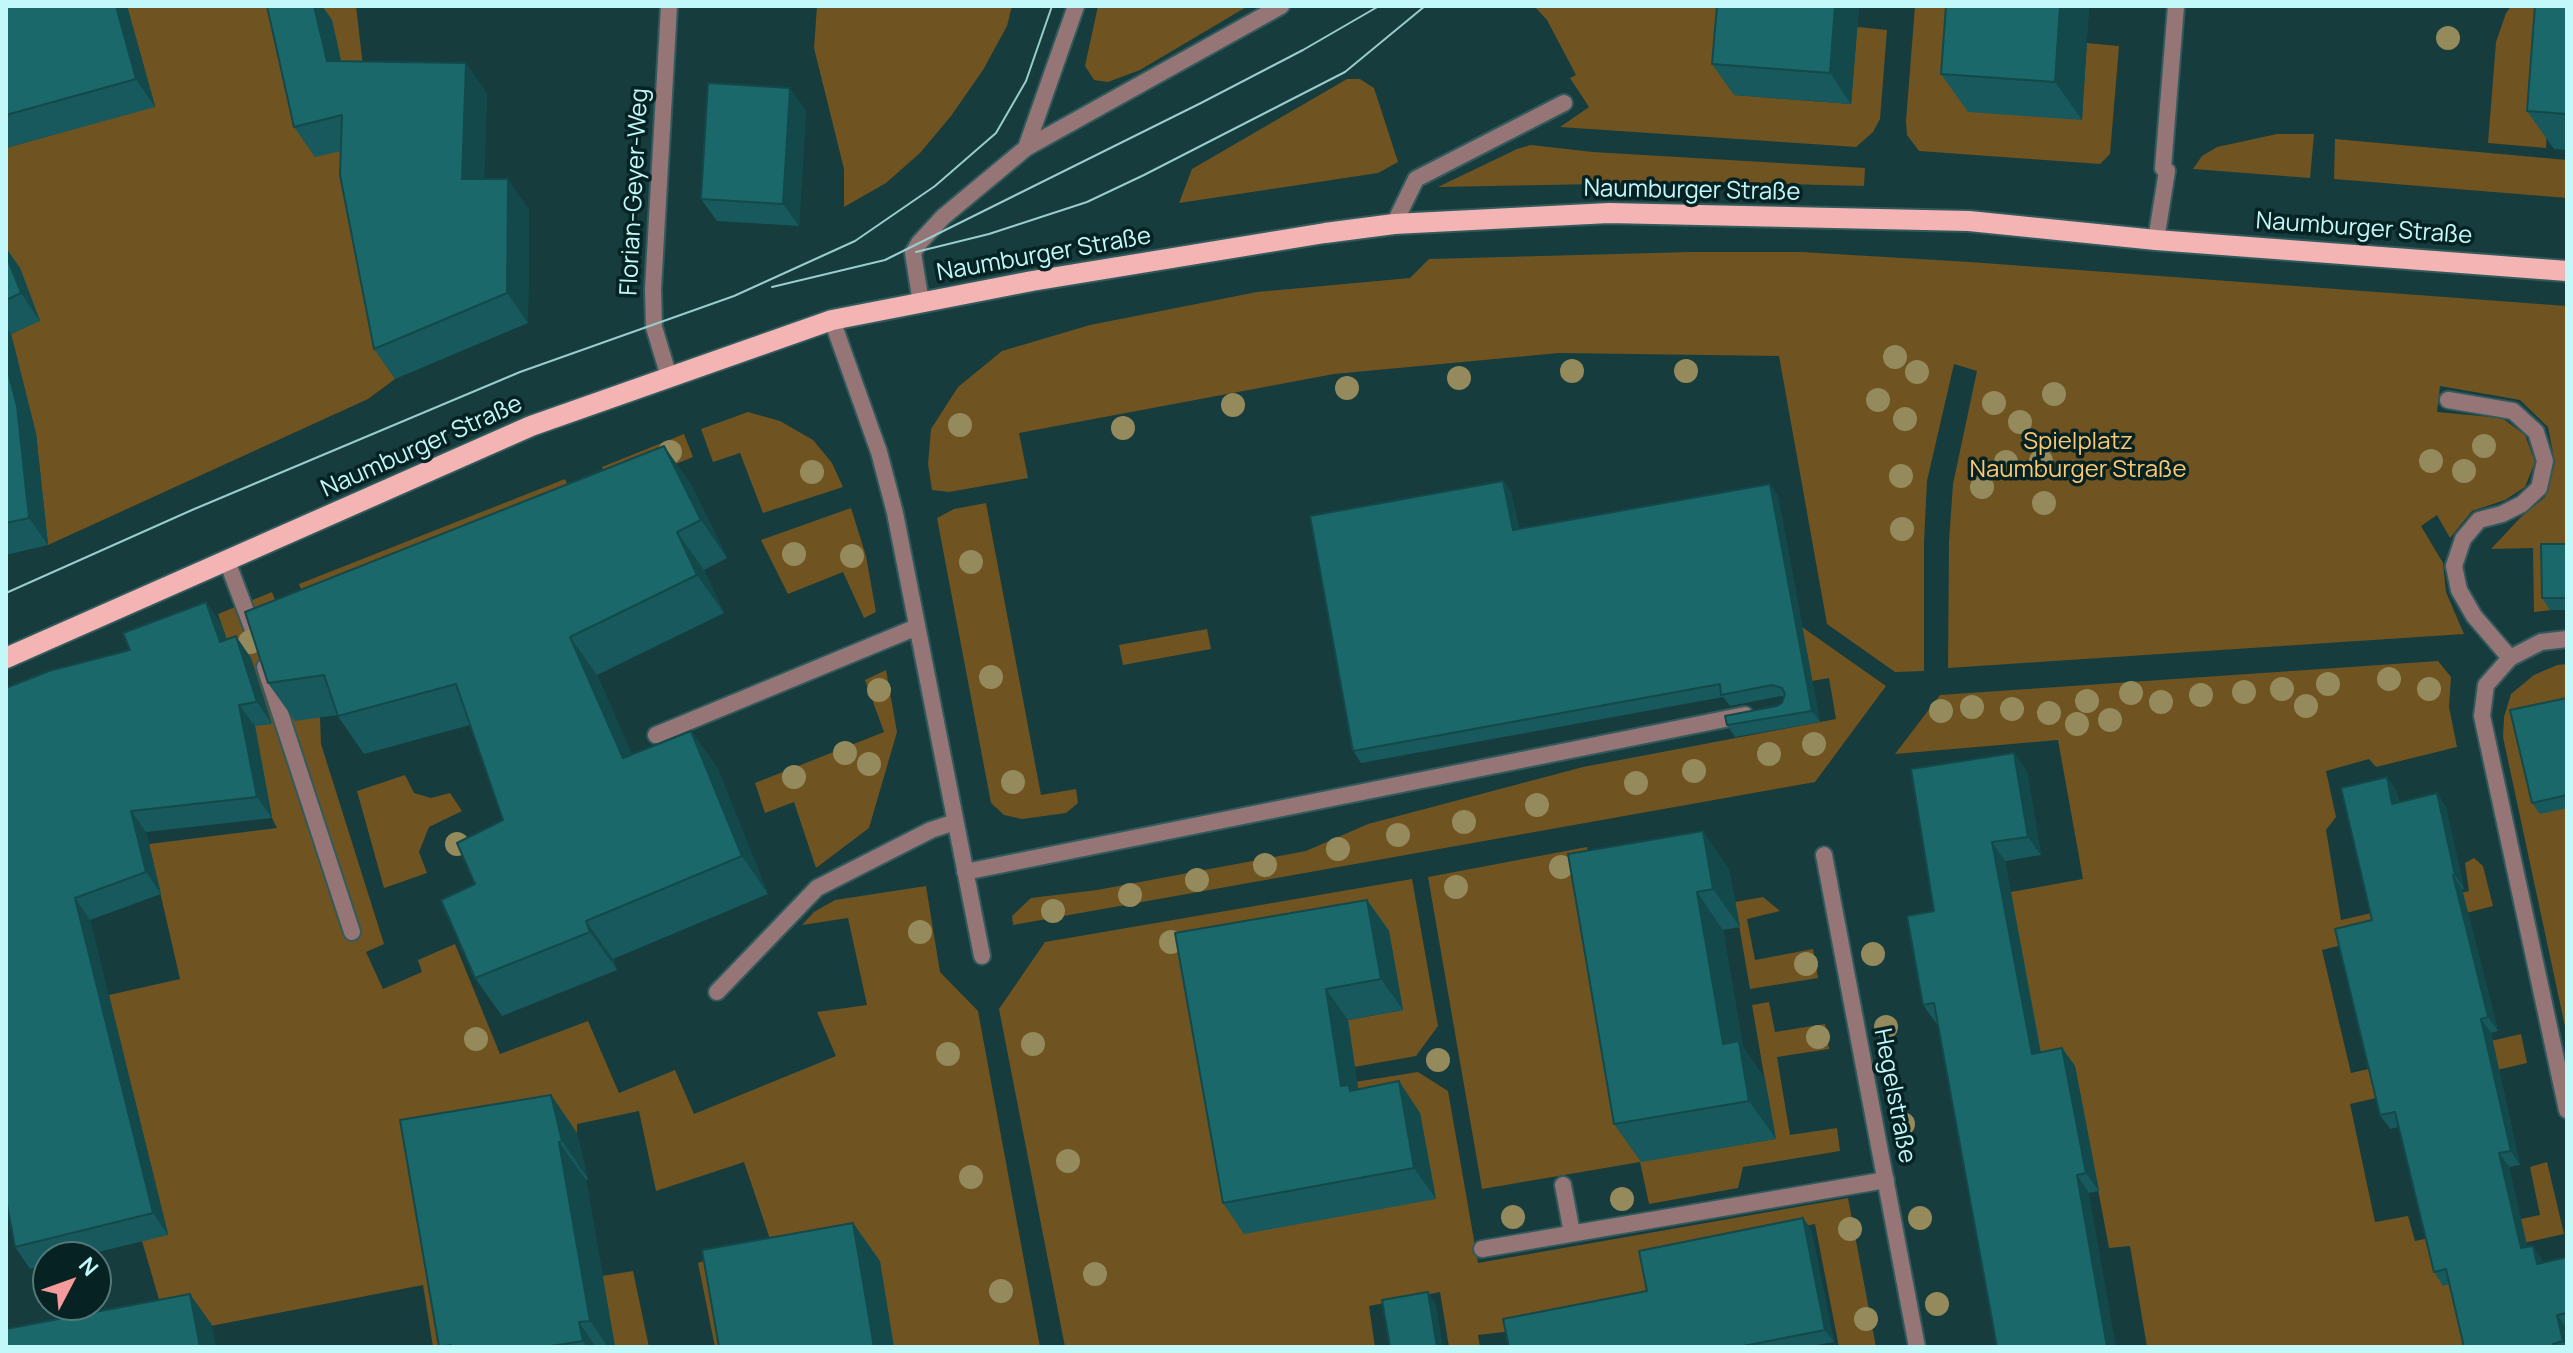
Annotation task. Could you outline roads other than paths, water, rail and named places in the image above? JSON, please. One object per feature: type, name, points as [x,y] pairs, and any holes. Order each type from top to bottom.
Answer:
[{"type":"main road","name":"Naumburger Straße","points":[[6,658],[531,426],[832,320],[1032,281],[1394,224],[1625,214],[1969,221],[2156,240],[2567,271]]},
{"type":"street","name":"Florian-Geyer-Weg","points":[[669,6],[653,289],[654,327],[669,377]]},
{"type":"street","points":[[1026,148],[1076,6]]},
{"type":"street","points":[[921,303],[913,253],[919,243],[943,217],[1026,148],[1281,6]]},
{"type":"street","points":[[2156,240],[2167,171],[2163,168],[2176,6]]},
{"type":"street","points":[[1394,224],[1416,179],[1564,103]]},
{"type":"street","points":[[832,320],[879,452],[895,513],[982,956]]},
{"type":"street","points":[[2448,400],[2513,411],[2536,432],[2545,461],[2539,488],[2522,504],[2479,520],[2463,539],[2454,566],[2459,590],[2474,616],[2510,658]]},
{"type":"street","points":[[227,561],[254,632],[352,932]]},
{"type":"street","points":[[656,735],[917,627]]},
{"type":"street","points":[[2567,639],[2541,642],[2510,658],[2486,685],[2482,716],[2567,1110]]},
{"type":"street","points":[[965,872],[1757,713]]},
{"type":"street","points":[[717,992],[817,888],[931,830],[955,822]]},
{"type":"street","name":"Hegelstraße","points":[[1824,855],[1917,1347]]},
{"type":"street","points":[[1482,1249],[1886,1180]]},
{"type":"street","points":[[1563,1185],[1572,1233]]},
{"type":"tram line","points":[[6,593],[192,510],[520,372],[734,296],[855,241],[935,186],[996,133],[1026,81],[1052,6]]},
{"type":"tram line","points":[[772,287],[885,260],[1201,103],[1379,6]]},
{"type":"tram line","points":[[916,252],[989,234],[1087,202],[1144,175],[1345,72],[1425,6]]},
{"type":"park label","name":"Spielplatz Naumburger Straße","points":[[2078,456]]}]
